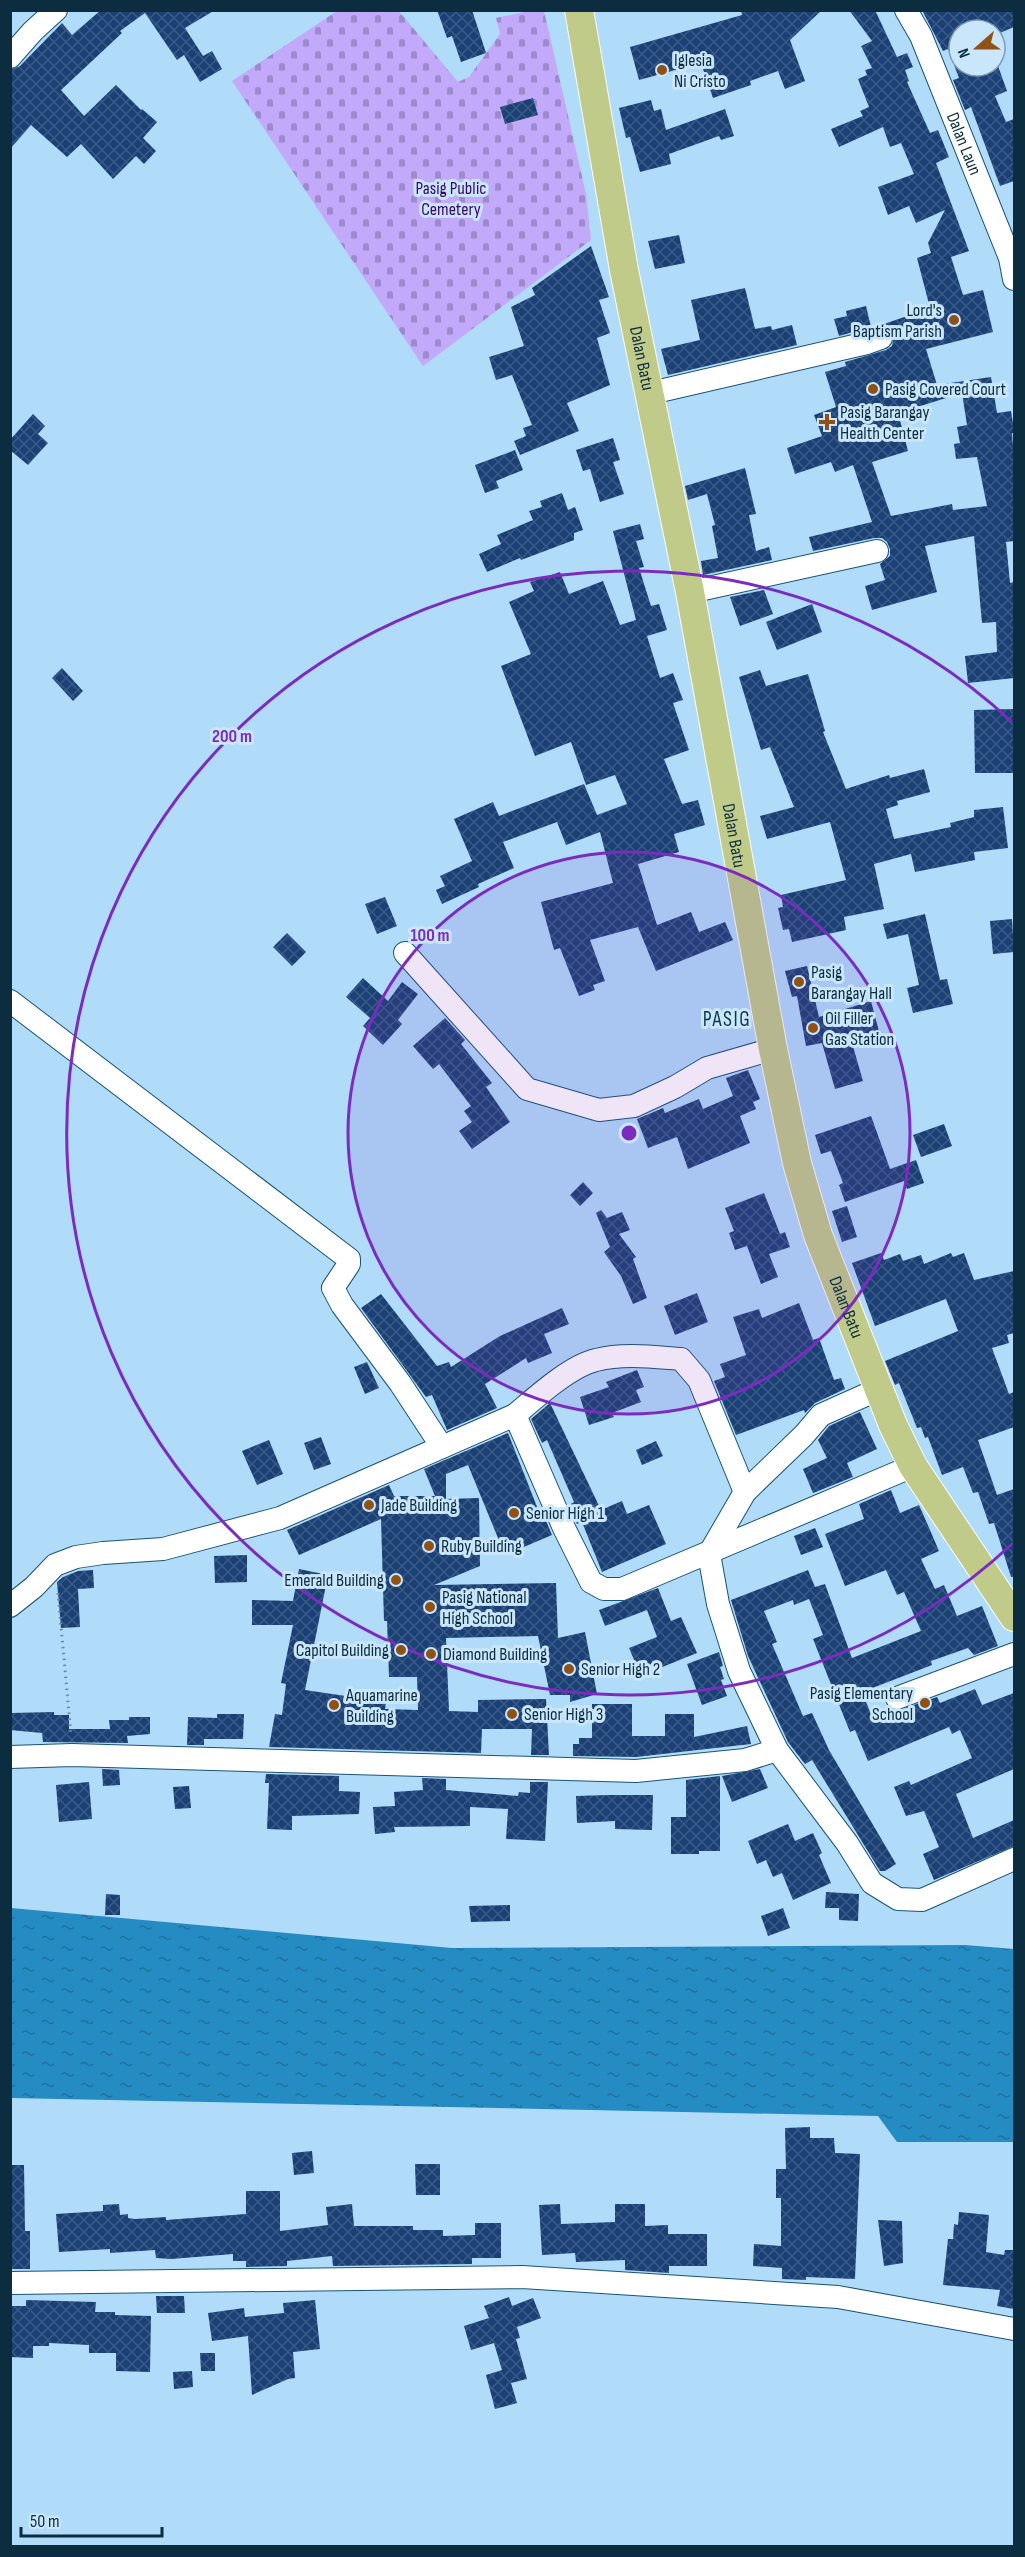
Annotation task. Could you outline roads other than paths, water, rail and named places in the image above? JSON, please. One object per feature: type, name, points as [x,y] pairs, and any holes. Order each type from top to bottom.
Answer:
[{"type":"main road","name":"Dalan Batu","points":[[579,10],[624,270],[690,592],[773,1049],[798,1163],[818,1235],[893,1425],[913,1466],[1014,1617]]},
{"type":"street","points":[[10,57],[56,10]]},
{"type":"street","name":"Dalan Laun","points":[[906,10],[921,36],[979,180],[1010,258],[1014,279]]},
{"type":"street","points":[[651,393],[881,338]]},
{"type":"street","points":[[690,592],[877,551]]},
{"type":"street","points":[[405,953],[527,1089],[599,1110],[634,1106],[675,1088],[707,1068],[773,1049]]},
{"type":"street","points":[[10,1001],[349,1259],[349,1264],[333,1288],[342,1305],[400,1383],[442,1447]]},
{"type":"street","points":[[10,1606],[34,1587],[55,1565],[76,1557],[103,1552],[163,1549],[280,1518],[515,1415],[546,1389],[594,1360],[618,1357],[681,1359],[699,1380],[746,1492]]},
{"type":"street","points":[[879,1389],[821,1414],[804,1435],[746,1492],[709,1554],[718,1604],[739,1671],[777,1750],[840,1834],[872,1883],[898,1899],[922,1900],[1014,1859]]},
{"type":"street","points":[[515,1415],[564,1528],[591,1582],[604,1588],[622,1589],[913,1466]]},
{"type":"street","points":[[897,1698],[1014,1654]]},
{"type":"street","points":[[10,1756],[72,1755],[636,1771],[745,1760],[777,1750]]},
{"type":"street","points":[[10,2283],[522,2277],[838,2297],[1014,2329]]},
{"type":"water","points":[[11,1908],[452,1948],[965,1945],[1014,1949],[1014,2142],[897,2142],[878,2116],[11,2098]]},
{"type":"place","name":"Iglesia Ni Cristo","points":[[662,70]]},
{"type":"place","name":"Lord's Baptism Parish","points":[[954,320]]},
{"type":"place","name":"Pasig Covered Court","points":[[873,389]]},
{"type":"place","name":"Pasig Barangay Health Center","points":[[827,422]]},
{"type":"place","name":"Pasig Barangay Hall","points":[[799,982]]},
{"type":"place","name":"Oil Filler Gas Station","points":[[813,1028]]},
{"type":"place","name":"Jade Building","points":[[369,1505]]},
{"type":"place","name":"Senior High 1","points":[[514,1513]]},
{"type":"place","name":"Ruby Building","points":[[429,1546]]},
{"type":"place","name":"Emerald Building","points":[[396,1580]]},
{"type":"place","name":"Pasig National High School","points":[[430,1607]]},
{"type":"place","name":"Capitol Building","points":[[401,1650]]},
{"type":"place","name":"Diamond Building","points":[[431,1654]]},
{"type":"place","name":"Senior High 2","points":[[569,1669]]},
{"type":"place","name":"Pasig Elementary School","points":[[925,1703]]},
{"type":"place","name":"Aquamarine Building","points":[[334,1705]]},
{"type":"place","name":"Senior High 3","points":[[512,1714]]},
{"type":"district","name":"PASIG","points":[[727,1019]]},
{"type":"park label","name":"Pasig Public Cemetery","points":[[451,198]]}]
